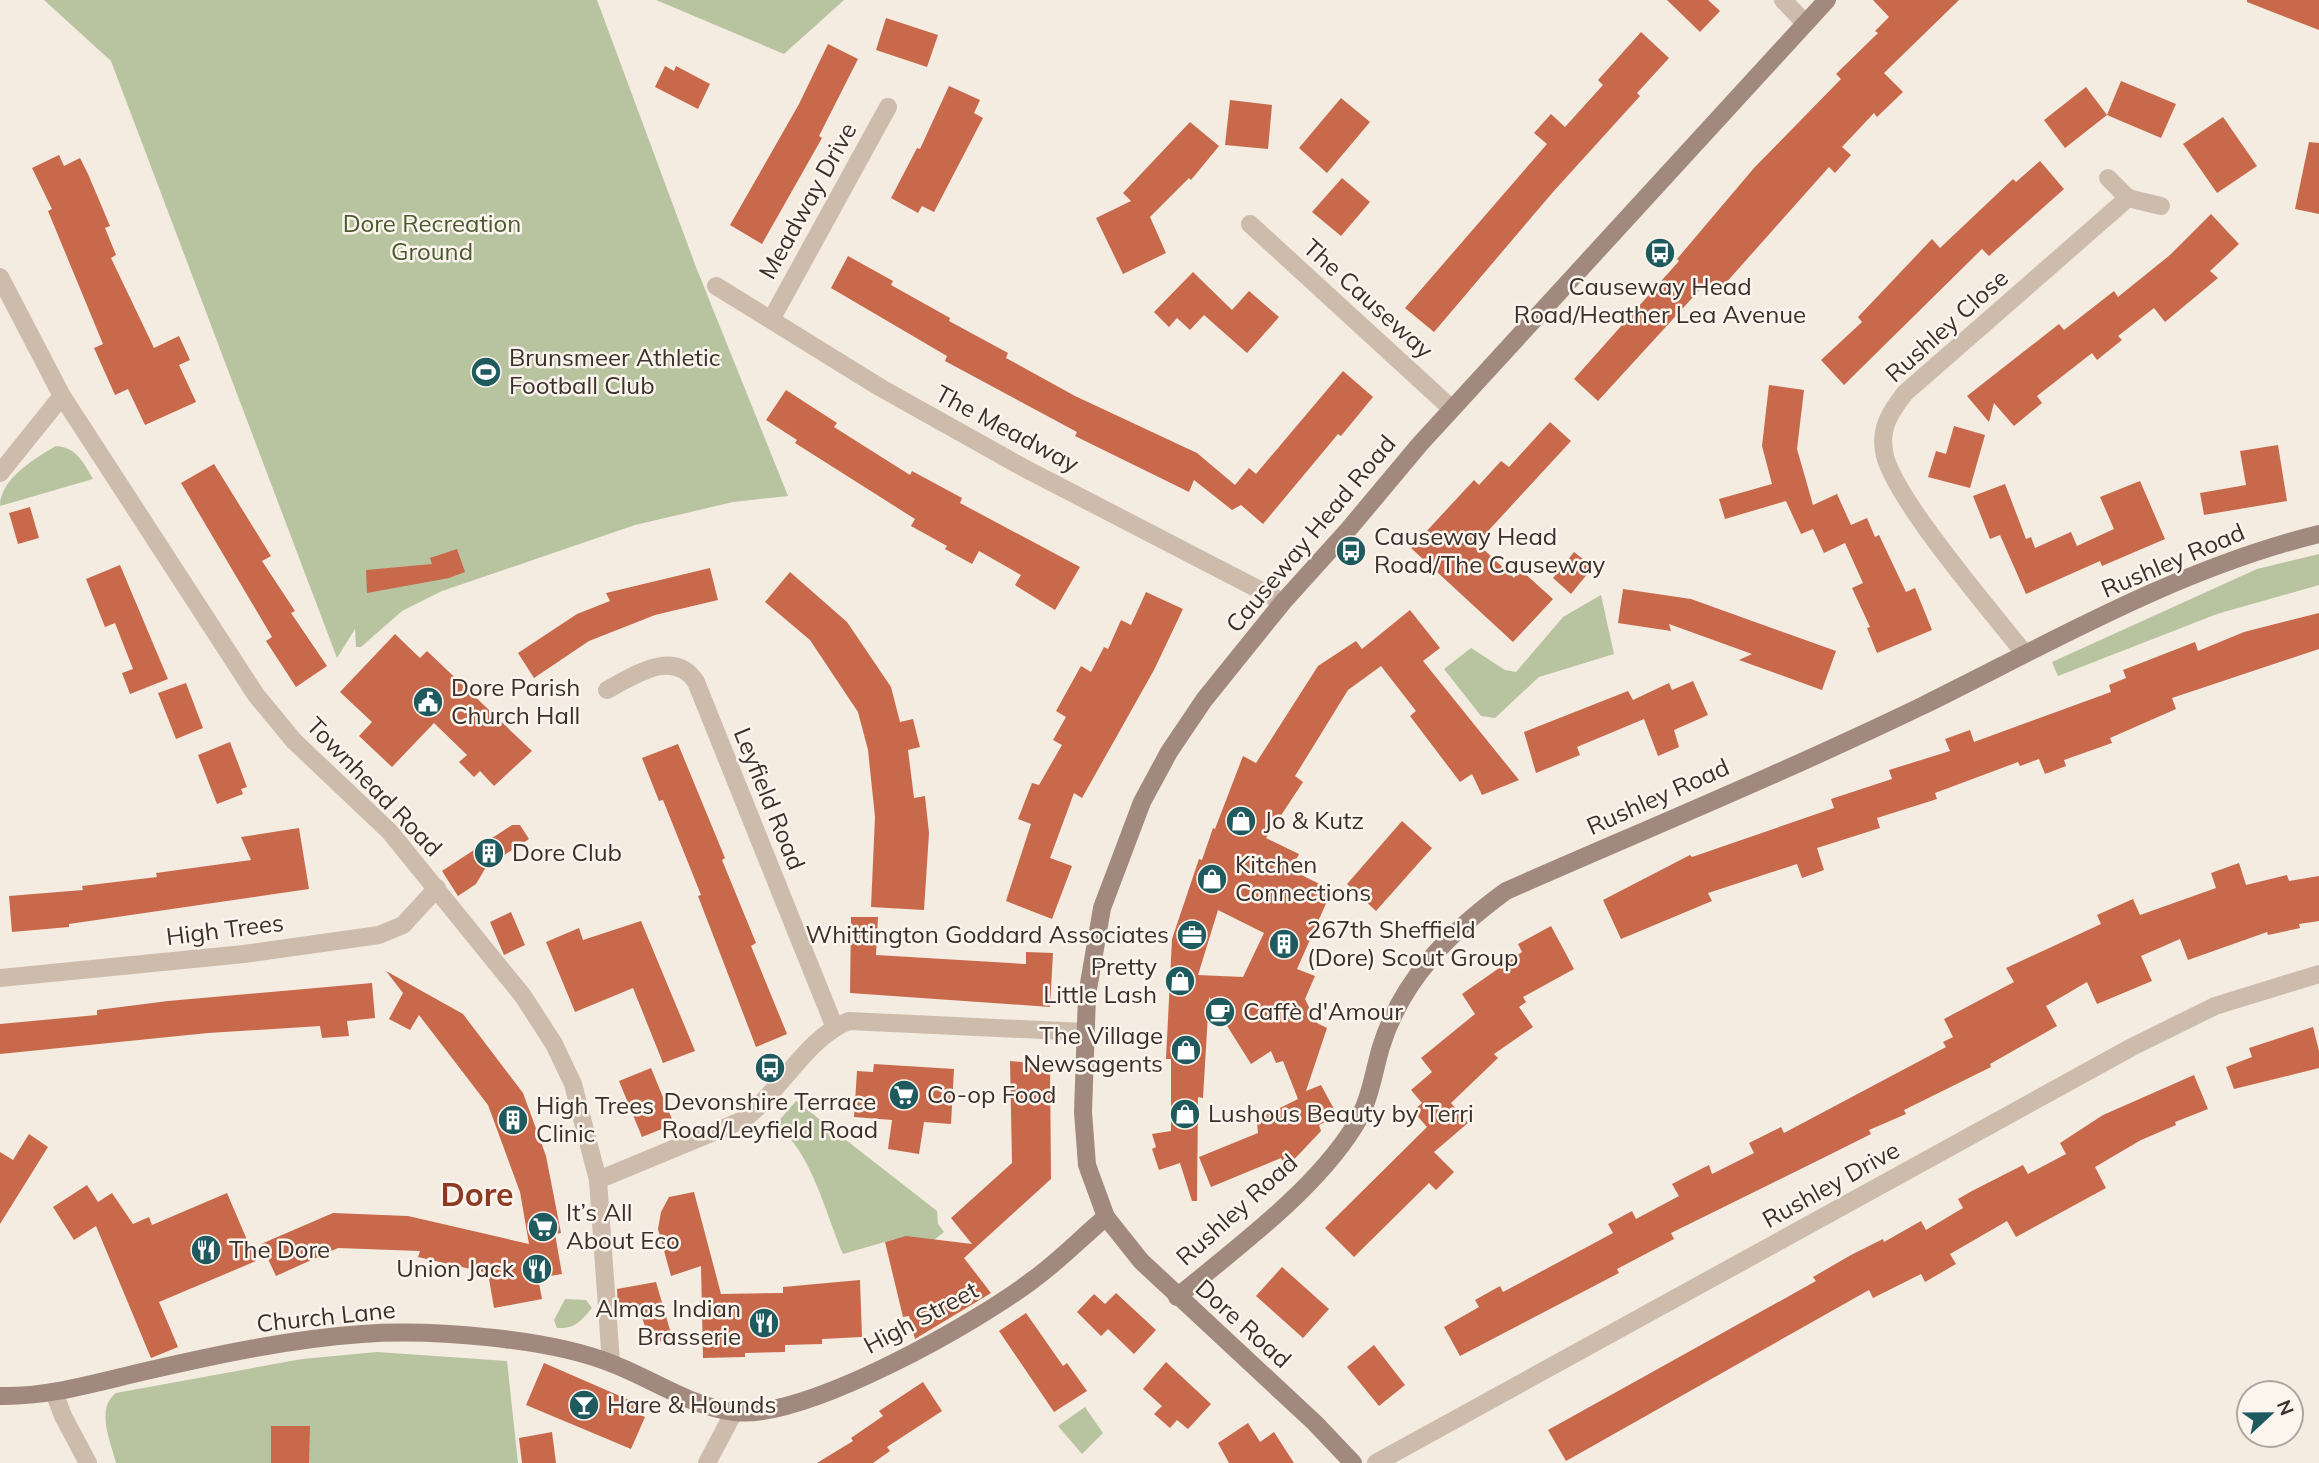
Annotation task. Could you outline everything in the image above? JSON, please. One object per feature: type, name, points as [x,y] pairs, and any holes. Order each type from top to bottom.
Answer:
[{"type":"street","points":[[1783,0],[1804,22]]},
{"type":"street","name":"Causeway Head Road","points":[[1106,1217],[1087,1165],[1084,1138],[1084,1032],[1087,995],[1102,908],[1142,802],[1169,752],[1204,700],[1283,602],[1452,409],[1827,0]]},
{"type":"street","name":"Meadway Drive","points":[[772,318],[888,107]]},
{"type":"street","points":[[2108,178],[2128,198],[2161,206]]},
{"type":"street","name":"Rushley Close","points":[[2024,653],[1910,505],[1886,466],[1884,430],[1890,412],[1905,393],[2128,198]]},
{"type":"street","name":"The Causeway","points":[[1250,225],[1452,409]]},
{"type":"street","name":"Townhead Road","points":[[0,277],[62,396],[256,695],[294,741],[390,832],[523,996],[554,1044],[573,1084],[598,1180],[611,1363]]},
{"type":"street","name":"The Meadway","points":[[716,286],[772,318],[881,388],[1024,468],[1283,602]]},
{"type":"street","points":[[0,473],[62,396]]},
{"type":"street","name":"Rushley Road","points":[[1177,1297],[1287,1205],[1341,1144],[1362,1113],[1381,1046],[1399,1002],[1439,947],[1472,916],[1506,891],[1869,731],[2024,653],[2209,569],[2276,544],[2319,534]]},
{"type":"street","name":"Leyfield Road","points":[[607,690],[659,665],[674,665],[688,670],[696,682],[835,1028]]},
{"type":"street","name":"High Trees","points":[[0,978],[244,954],[379,935],[403,925],[437,888]]},
{"type":"street","name":"Rushley Drive","points":[[1376,1463],[2132,1048],[2215,1006],[2319,974]]},
{"type":"street","points":[[598,1180],[743,1120],[762,1107],[820,1041],[835,1028],[861,1020],[1084,1032]]},
{"type":"street","name":"Dore Road","points":[[1106,1217],[1141,1261],[1177,1297],[1315,1423],[1353,1463]]},
{"type":"street","name":"High Street","points":[[734,1412],[757,1411],[807,1399],[919,1350],[980,1316],[1035,1279],[1106,1217]]},
{"type":"street","name":"Church Lane","points":[[0,1396],[54,1392],[191,1361],[360,1334],[466,1336],[568,1352],[611,1363],[679,1394],[734,1412]]},
{"type":"street","points":[[54,1392],[63,1416],[88,1463]]},
{"type":"street","points":[[707,1463],[734,1412]]},
{"type":"green space","name":"Dore Recreation Ground","points":[[44,0],[597,0],[696,267],[788,496],[733,502],[635,525],[442,591],[402,611],[361,647],[356,647],[355,629],[337,658],[111,61]]},
{"type":"green space","points":[[656,0],[844,0],[784,54]]},
{"type":"green space","points":[[56,446],[74,453],[93,479],[0,506],[2,496],[12,478],[29,463]]},
{"type":"green space","points":[[2319,554],[2319,585],[2217,614],[2058,676],[2052,662],[2257,569]]},
{"type":"green space","points":[[1601,595],[1614,654],[1539,677],[1495,718],[1481,716],[1444,669],[1471,648],[1505,670],[1516,672],[1563,617]]},
{"type":"green space","points":[[796,1101],[937,1211],[938,1224],[944,1232],[929,1244],[895,1239],[843,1254],[808,1167],[789,1137],[776,1124]]},
{"type":"green space","points":[[565,1299],[586,1300],[592,1308],[577,1323],[557,1328],[554,1320]]},
{"type":"green space","points":[[377,1352],[507,1361],[518,1463],[116,1463],[105,1417],[106,1408],[116,1393],[302,1359]]},
{"type":"green space","points":[[1085,1407],[1103,1433],[1082,1454],[1058,1426]]},
{"type":"building","points":[[1667,0],[1708,0],[1720,11],[1700,32]]},
{"type":"building","points":[[1873,0],[1959,0],[1884,73],[1903,92],[1877,117],[1874,113],[1842,147],[1851,155],[1835,173],[1829,167],[1716,294],[1705,284],[1598,401],[1574,379],[1679,261],[1677,259],[1754,168],[1841,79],[1836,74],[1878,33],[1875,31],[1889,17]]},
{"type":"building","points":[[2319,0],[2319,30],[2247,2]]},
{"type":"building","points":[[886,18],[938,35],[927,67],[876,50]]},
{"type":"building","points":[[1641,32],[1669,58],[1637,93],[1640,96],[1553,192],[1434,332],[1405,308],[1547,144],[1534,133],[1551,114],[1565,127],[1603,85],[1598,80]]},
{"type":"building","points":[[828,44],[858,59],[819,136],[822,138],[762,244],[730,225],[799,104]]},
{"type":"building","points":[[665,66],[674,71],[676,66],[710,84],[698,109],[655,87]]},
{"type":"building","points":[[2121,81],[2176,104],[2161,138],[2107,115]]},
{"type":"building","points":[[949,86],[980,100],[974,113],[983,118],[934,212],[922,206],[918,213],[891,198],[917,148],[920,149]]},
{"type":"building","points":[[2086,87],[2107,115],[2065,148],[2044,120]]},
{"type":"building","points":[[1341,98],[1370,122],[1327,173],[1299,148]]},
{"type":"building","points":[[1230,100],[1272,105],[1268,149],[1225,145]]},
{"type":"building","points":[[2223,117],[2257,166],[2217,193],[2183,144]]},
{"type":"building","points":[[1190,122],[1219,146],[1191,180],[1189,178],[1150,217],[1166,253],[1123,274],[1096,218],[1131,201],[1123,193]]},
{"type":"building","points":[[2309,142],[2319,143],[2319,214],[2295,209]]},
{"type":"building","points":[[59,155],[64,166],[80,158],[88,174],[110,226],[105,228],[116,255],[111,258],[154,348],[179,336],[190,360],[179,365],[196,402],[145,425],[128,389],[115,395],[94,348],[103,344],[48,211],[52,209],[32,168]]},
{"type":"building","points":[[2040,161],[2064,189],[1989,256],[1982,249],[1844,385],[1821,360],[1862,322],[1858,317],[1932,239],[1940,248],[2013,179],[2016,182]]},
{"type":"building","points":[[1342,178],[1370,202],[1341,236],[1312,212]]},
{"type":"building","points":[[2211,214],[2239,244],[2210,271],[2218,278],[2165,322],[2154,308],[2118,336],[2122,340],[2097,360],[2092,353],[2037,396],[2042,403],[2014,426],[1994,403],[1989,422],[1967,396],[2059,324],[2064,330],[2114,291],[2118,297],[2170,255]]},
{"type":"building","points":[[848,256],[893,281],[891,285],[950,318],[949,321],[1008,353],[1006,358],[1075,396],[1197,453],[1235,485],[1249,468],[1256,474],[1343,371],[1373,397],[1341,436],[1338,434],[1263,524],[1241,505],[1232,510],[1194,480],[1189,492],[1075,436],[1077,432],[945,361],[947,356],[831,288]]},
{"type":"building","points":[[1193,272],[1232,310],[1249,291],[1279,317],[1247,353],[1204,315],[1190,330],[1177,318],[1169,327],[1154,312]]},
{"type":"building","points":[[1769,385],[1804,390],[1797,449],[1813,505],[1837,494],[1851,525],[1867,518],[1875,537],[1879,535],[1906,592],[1915,588],[1932,630],[1877,653],[1867,628],[1870,627],[1852,588],[1863,583],[1845,543],[1824,553],[1813,529],[1801,534],[1786,501],[1725,519],[1719,499],[1772,484],[1762,446]]},
{"type":"building","points":[[786,390],[837,423],[834,427],[910,475],[912,471],[962,498],[960,503],[1080,567],[1055,610],[1015,585],[1021,575],[979,551],[972,564],[945,549],[947,546],[911,526],[915,519],[795,443],[797,440],[766,420]]},
{"type":"building","points":[[1550,422],[1571,441],[1477,543],[1514,578],[1521,570],[1553,599],[1513,642],[1411,548],[1474,480],[1479,485],[1501,461],[1509,467]]},
{"type":"building","points":[[1954,426],[1985,435],[1970,488],[1928,477],[1936,451],[1946,454]]},
{"type":"building","points":[[2278,445],[2287,501],[2204,515],[2200,493],[2246,485],[2240,451]]},
{"type":"building","points":[[214,464],[271,556],[262,561],[295,611],[291,613],[327,666],[296,687],[266,641],[272,637],[181,483]]},
{"type":"building","points":[[2140,481],[2165,539],[2102,566],[2100,561],[2026,594],[2000,535],[1990,539],[1973,496],[2005,484],[2026,539],[2031,537],[2035,548],[2071,532],[2077,546],[2114,529],[2100,497]]},
{"type":"building","points":[[30,507],[39,538],[18,544],[9,513]]},
{"type":"building","points":[[457,549],[465,572],[449,578],[367,593],[366,570],[432,564],[430,558]]},
{"type":"building","points":[[1574,552],[1593,567],[1571,594],[1553,578]]},
{"type":"building","points":[[120,565],[168,679],[130,694],[122,673],[133,669],[115,623],[105,627],[86,579]]},
{"type":"building","points":[[710,568],[718,600],[655,615],[589,641],[534,678],[518,653],[577,614],[610,601],[606,593]]},
{"type":"building","points":[[790,572],[847,622],[891,687],[900,722],[913,719],[920,747],[908,750],[914,798],[925,796],[929,833],[924,910],[871,907],[875,817],[868,750],[858,712],[810,640],[765,602]]},
{"type":"building","points":[[1623,589],[1691,599],[1836,651],[1822,690],[1739,660],[1752,654],[1669,624],[1671,631],[1618,623]]},
{"type":"building","points":[[1146,592],[1183,609],[1154,670],[1082,798],[1074,793],[1050,858],[1072,866],[1052,919],[1006,901],[1031,824],[1018,819],[1032,783],[1039,785],[1062,745],[1053,740],[1066,717],[1056,711],[1081,666],[1091,672],[1104,647],[1108,649],[1121,620],[1131,625]]},
{"type":"building","points":[[1410,610],[1440,648],[1423,661],[1519,780],[1482,795],[1472,774],[1460,782],[1410,716],[1416,711],[1381,666],[1348,690],[1295,776],[1303,782],[1266,838],[1299,854],[1291,870],[1332,890],[1297,969],[1315,976],[1305,999],[1317,1023],[1327,1028],[1306,1091],[1321,1085],[1334,1109],[1326,1113],[1329,1120],[1319,1125],[1321,1131],[1286,1168],[1281,1158],[1211,1187],[1199,1157],[1258,1133],[1256,1112],[1274,1111],[1298,1099],[1283,1061],[1276,1063],[1271,1051],[1251,1064],[1209,997],[1203,1098],[1198,1097],[1197,1201],[1192,1201],[1180,1163],[1159,1170],[1152,1149],[1156,1147],[1152,1134],[1171,1131],[1171,1059],[1166,1059],[1172,939],[1199,859],[1202,860],[1243,756],[1256,763],[1318,666],[1356,641],[1362,649]],"holes":[[[1218,910],[1264,933],[1243,977],[1198,975]]]},
{"type":"building","points":[[2319,613],[2319,649],[2172,698],[2176,709],[2110,738],[2112,743],[2064,760],[2066,766],[2045,774],[2039,759],[2020,766],[2018,762],[1935,793],[1937,799],[1877,818],[1880,828],[1817,848],[1824,870],[1802,878],[1797,864],[1708,893],[1712,901],[1621,939],[1603,900],[1690,855],[1692,857],[1834,808],[1831,799],[1892,779],[1889,770],[1950,751],[1945,739],[1970,730],[1974,742],[2111,692],[2109,685],[2126,678],[2123,670],[2195,642],[2198,651],[2244,632]]},
{"type":"building","name":"Dore Parish Church Hall","points":[[395,634],[420,658],[427,651],[532,751],[494,786],[480,771],[474,777],[459,762],[467,755],[434,723],[392,767],[359,736],[372,722],[340,692]]},
{"type":"building","points":[[1693,681],[1708,715],[1674,730],[1679,747],[1658,756],[1644,719],[1577,747],[1580,755],[1536,773],[1524,732],[1628,691],[1633,700],[1669,683],[1672,690]]},
{"type":"building","points":[[186,683],[203,728],[176,739],[158,693]]},
{"type":"building","points":[[230,742],[247,787],[241,789],[243,794],[217,804],[198,755]]},
{"type":"building","points":[[678,744],[725,858],[722,860],[756,943],[751,946],[787,1034],[756,1047],[698,896],[701,895],[663,800],[659,801],[642,758]]},
{"type":"building","points":[[1402,821],[1432,848],[1376,911],[1347,884]]},
{"type":"building","name":"Dore Club","points":[[512,825],[520,825],[529,839],[486,867],[476,884],[458,896],[442,871]]},
{"type":"building","points":[[299,828],[309,889],[69,924],[69,927],[12,932],[9,896],[83,890],[82,886],[157,877],[156,873],[251,860],[241,837]]},
{"type":"building","points":[[2239,863],[2246,885],[2287,875],[2289,881],[2319,876],[2319,921],[2299,924],[2300,928],[2268,935],[2267,932],[2188,960],[2180,939],[2141,956],[2152,981],[2097,1004],[2087,982],[2046,1006],[2057,1026],[1990,1064],[1991,1067],[1904,1110],[1906,1114],[1869,1130],[1871,1134],[1671,1233],[1674,1239],[1617,1269],[1619,1273],[1460,1356],[1444,1327],[1479,1307],[1475,1300],[1500,1286],[1503,1292],[1613,1233],[1608,1224],[1632,1211],[1636,1219],[1679,1196],[1672,1184],[1709,1165],[1712,1174],[1754,1153],[1749,1143],[1781,1127],[1784,1133],[1946,1047],[1943,1042],[1953,1037],[1944,1019],[2014,982],[2006,968],[2101,924],[2097,915],[2133,899],[2140,915],[2216,888],[2211,873]]},
{"type":"building","points":[[511,912],[525,945],[504,955],[490,922]]},
{"type":"building","points":[[851,917],[878,917],[876,955],[1026,964],[1026,952],[1053,953],[1050,1007],[850,993]]},
{"type":"building","points":[[641,921],[695,1051],[663,1063],[633,988],[575,1012],[546,942],[579,928],[583,940]]},
{"type":"building","points":[[1551,926],[1574,969],[1523,997],[1526,1002],[1519,1007],[1533,1027],[1494,1054],[1498,1058],[1451,1103],[1468,1123],[1434,1152],[1454,1172],[1436,1190],[1429,1183],[1354,1257],[1325,1228],[1427,1127],[1413,1111],[1422,1103],[1411,1090],[1432,1072],[1421,1058],[1475,1014],[1462,994],[1522,952],[1518,944]]},
{"type":"building","points":[[386,971],[463,1014],[523,1093],[546,1156],[561,1233],[555,1234],[562,1274],[538,1278],[542,1299],[494,1308],[488,1273],[418,1257],[420,1251],[338,1248],[276,1276],[261,1244],[333,1213],[408,1216],[529,1244],[520,1192],[488,1105],[419,1015],[410,1030],[389,1019],[403,993]]},
{"type":"building","points":[[372,983],[375,1018],[347,1021],[349,1036],[322,1038],[320,1026],[208,1033],[0,1054],[0,1024],[97,1015],[97,1010],[168,1001]]},
{"type":"building","points":[[2313,1027],[2319,1051],[2319,1068],[2234,1089],[2226,1067],[2252,1057],[2249,1048]]},
{"type":"building","points":[[1010,1061],[1050,1065],[1051,1179],[964,1258],[991,1293],[915,1339],[909,1316],[903,1317],[885,1242],[906,1236],[972,1244],[951,1218],[1012,1163]]},
{"type":"building","name":"Co-op Food","points":[[874,1064],[954,1069],[951,1124],[924,1122],[919,1154],[888,1149],[892,1120],[854,1117],[857,1071],[873,1072]]},
{"type":"building","points":[[651,1068],[674,1124],[642,1137],[619,1081]]},
{"type":"building","points":[[2194,1075],[2208,1109],[2175,1122],[2176,1125],[2141,1140],[2095,1167],[2106,1188],[2016,1237],[2007,1221],[1950,1254],[1956,1264],[1925,1282],[1921,1274],[1873,1298],[1869,1290],[1566,1461],[1548,1430],[1816,1281],[1813,1277],[1851,1255],[1883,1239],[1884,1242],[1921,1221],[1926,1230],[1963,1208],[1958,1199],[1972,1191],[2023,1165],[2028,1174],[2066,1154],[2060,1143],[2103,1115]]},
{"type":"building","points":[[29,1134],[48,1147],[0,1224],[0,1152],[13,1160]]},
{"type":"building","points":[[87,1185],[98,1202],[112,1193],[133,1224],[149,1217],[152,1225],[227,1193],[256,1261],[159,1302],[178,1347],[151,1358],[96,1226],[74,1240],[53,1207]]},
{"type":"building","points":[[694,1192],[721,1294],[783,1293],[783,1287],[860,1280],[862,1337],[822,1339],[822,1344],[785,1345],[785,1352],[703,1358],[701,1266],[671,1276],[658,1229],[661,1212],[669,1197]]},
{"type":"building","points":[[1282,1267],[1329,1309],[1303,1338],[1256,1296]]},
{"type":"building","points":[[656,1282],[672,1337],[651,1345],[638,1305],[618,1308],[617,1289]]},
{"type":"building","points":[[1116,1293],[1156,1330],[1134,1354],[1108,1329],[1101,1336],[1077,1312],[1094,1294],[1105,1304]]},
{"type":"building","points":[[1026,1313],[1063,1366],[1067,1363],[1087,1391],[1054,1412],[999,1331]]},
{"type":"building","points":[[1374,1345],[1405,1385],[1379,1406],[1347,1367]]},
{"type":"building","points":[[1166,1362],[1211,1404],[1188,1429],[1177,1420],[1170,1428],[1154,1414],[1162,1406],[1143,1389]]},
{"type":"building","name":"Hare & Hounds","points":[[544,1363],[643,1406],[640,1415],[645,1417],[631,1449],[526,1405]]},
{"type":"building","points":[[923,1382],[942,1411],[887,1447],[890,1451],[873,1463],[817,1463],[853,1441],[851,1438],[883,1416],[879,1411]]},
{"type":"building","points":[[1248,1423],[1260,1442],[1274,1432],[1294,1463],[1229,1463],[1218,1443]]},
{"type":"building","points":[[271,1426],[310,1426],[309,1463],[271,1463]]},
{"type":"building","points":[[552,1432],[556,1463],[522,1463],[519,1438]]},
{"type":"place","name":"Causeway Head Road/Heather Lea Avenue","points":[[1660,253]]},
{"type":"place","name":"Brunsmeer Athletic Football Club","points":[[486,372]]},
{"type":"place","name":"Causeway Head Road/The Causeway","points":[[1351,551]]},
{"type":"place","name":"Dore Parish Church Hall","points":[[428,702]]},
{"type":"place","name":"Jo & Kutz","points":[[1241,821]]},
{"type":"place","name":"Dore Club","points":[[489,853]]},
{"type":"place","name":"Kitchen Connections","points":[[1212,879]]},
{"type":"place","name":"Whittington Goddard Associates","points":[[1192,935]]},
{"type":"place","name":"267th Sheffield (Dore) Scout Group","points":[[1284,944]]},
{"type":"place","name":"Pretty Little Lash","points":[[1180,981]]},
{"type":"place","name":"Caffè d'Amour","points":[[1220,1012]]},
{"type":"place","name":"The Village Newsagents","points":[[1186,1050]]},
{"type":"place","name":"Devonshire Terrace Road/Leyfield Road","points":[[770,1068]]},
{"type":"place","name":"Co-op Food","points":[[904,1095]]},
{"type":"place","name":"Lushous Beauty by Terri","points":[[1185,1114]]},
{"type":"place","name":"High Trees Clinic","points":[[513,1120]]},
{"type":"place","name":"It’s All About Eco","points":[[543,1227]]},
{"type":"place","name":"The Dore","points":[[206,1250]]},
{"type":"place","name":"Union Jack","points":[[537,1269]]},
{"type":"place","name":"Almas Indian Brasserie","points":[[764,1323]]},
{"type":"place","name":"Hare & Hounds","points":[[584,1405]]},
{"type":"district","name":"Dore","points":[[477,1195]]}]
